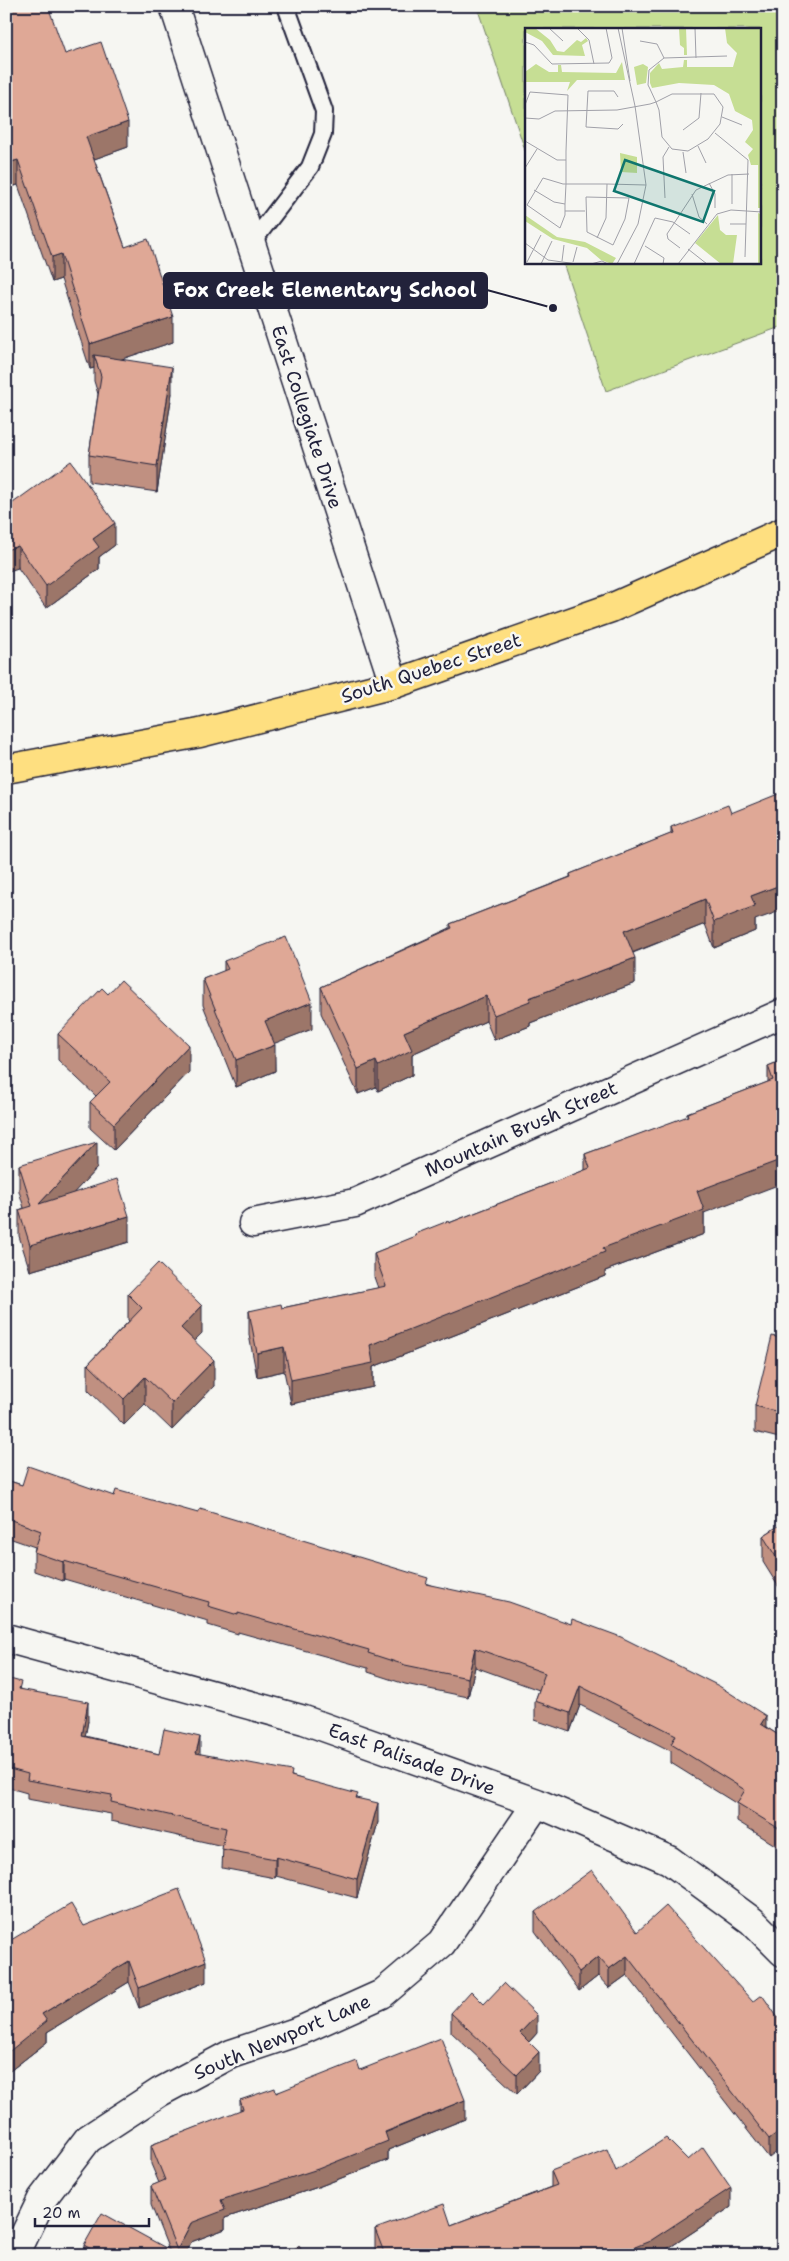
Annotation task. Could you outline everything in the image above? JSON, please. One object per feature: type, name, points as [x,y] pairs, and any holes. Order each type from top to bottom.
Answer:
[{"type":"main road","name":"South Quebec Street","points":[[6,769],[200,733],[394,684],[611,608],[783,532]]},
{"type":"street","name":"East Collegiate Drive","points":[[174,6],[394,684]]},
{"type":"street","name":"Mountain Brush Street","points":[[253,1223],[354,1203],[783,1013]]},
{"type":"street","name":"East Palisade Drive","points":[[6,1638],[304,1720],[537,1803],[669,1860],[752,1920],[783,1952]]},
{"type":"street","name":"South Newport Lane","points":[[16,2255],[42,2199],[88,2139],[160,2092],[231,2054],[302,2030],[382,1994],[442,1943],[537,1803]]},
{"type":"lane","points":[[251,244],[310,167],[323,134],[324,111],[286,6]]},
{"type":"green space","points":[[783,6],[783,326],[606,391],[563,264],[762,264],[762,28],[525,28],[525,150],[477,7]]},
{"type":"building","points":[[6,6],[48,6],[65,54],[101,42],[128,122],[86,137],[125,247],[148,239],[173,317],[90,344],[61,254],[52,257],[18,160],[11,162],[6,148]]},
{"type":"building","points":[[94,355],[172,367],[157,466],[89,455],[101,376]]},
{"type":"building","points":[[71,461],[115,523],[93,539],[99,547],[46,586],[18,546],[6,550],[6,508]]},
{"type":"building","points":[[783,792],[783,884],[751,896],[755,906],[714,922],[705,899],[624,931],[635,958],[529,998],[530,1001],[494,1015],[486,996],[404,1032],[412,1050],[378,1066],[376,1061],[358,1069],[321,987],[452,928],[450,924],[571,877],[570,874],[673,833],[671,827],[728,805],[731,813]]},
{"type":"building","points":[[286,937],[312,1002],[265,1021],[275,1045],[236,1060],[203,979],[228,969],[224,961]]},
{"type":"building","points":[[121,980],[189,1045],[114,1124],[90,1102],[110,1082],[58,1034],[102,988],[108,994]]},
{"type":"building","points":[[783,1060],[783,1159],[697,1191],[704,1210],[603,1248],[605,1252],[370,1345],[373,1363],[291,1380],[284,1347],[257,1353],[249,1311],[281,1304],[282,1308],[386,1286],[374,1253],[448,1221],[449,1223],[590,1168],[585,1154],[688,1116],[687,1113],[773,1080],[768,1066]]},
{"type":"building","points":[[97,1142],[39,1204],[117,1179],[129,1216],[30,1245],[19,1210],[32,1206],[19,1165]]},
{"type":"building","points":[[158,1263],[202,1306],[181,1328],[214,1360],[172,1403],[145,1377],[124,1399],[88,1364],[142,1308],[128,1294]]},
{"type":"building","points":[[783,1332],[783,1413],[755,1406],[772,1336],[781,1338]]},
{"type":"building","points":[[28,1466],[114,1496],[116,1490],[198,1513],[200,1509],[428,1578],[426,1584],[509,1602],[571,1624],[572,1619],[621,1637],[719,1686],[766,1716],[761,1724],[783,1738],[783,1831],[737,1803],[745,1790],[671,1744],[676,1735],[580,1686],[570,1713],[535,1701],[545,1673],[475,1648],[468,1678],[405,1665],[368,1653],[369,1650],[238,1613],[238,1615],[208,1606],[209,1602],[63,1562],[34,1552],[41,1531],[6,1518],[6,1480],[22,1485]]},
{"type":"building","points":[[783,1523],[783,1568],[763,1536]]},
{"type":"building","points":[[6,1678],[21,1682],[19,1689],[88,1702],[82,1736],[159,1754],[164,1729],[200,1737],[196,1753],[292,1771],[291,1776],[358,1794],[356,1798],[378,1803],[357,1879],[276,1857],[275,1859],[222,1849],[226,1828],[111,1802],[112,1795],[27,1780],[28,1774],[6,1768]]},
{"type":"building","points":[[592,1870],[637,1932],[666,1906],[753,2002],[762,1995],[783,2025],[780,2029],[783,2032],[783,2128],[769,2139],[627,1956],[609,1969],[598,1957],[579,1972],[535,1912]]},
{"type":"building","points":[[179,1889],[206,1961],[139,1988],[129,1961],[42,2014],[47,2021],[6,2054],[6,1943],[71,1904],[84,1926]]},
{"type":"building","points":[[504,1983],[537,2015],[520,2033],[539,2052],[517,2075],[451,2013],[471,1991],[484,2004]]},
{"type":"building","points":[[441,2038],[465,2100],[385,2132],[388,2141],[318,2169],[221,2200],[225,2210],[191,2223],[177,2250],[151,2186],[165,2180],[151,2145],[243,2109],[240,2100],[275,2088],[276,2093],[357,2061],[360,2070]]},
{"type":"building","points":[[666,2138],[688,2160],[703,2147],[731,2188],[650,2241],[615,2255],[609,2255],[608,2250],[596,2255],[385,2255],[375,2229],[444,2204],[451,2225],[557,2185],[551,2171],[607,2149],[616,2171]]},
{"type":"building","points":[[102,2213],[175,2253],[174,2255],[101,2255],[84,2245]]},
{"type":"building","points":[[299,2246],[305,2255],[288,2255]]},
{"type":"place","name":"Fox Creek Elementary School","points":[[553,308]]}]
